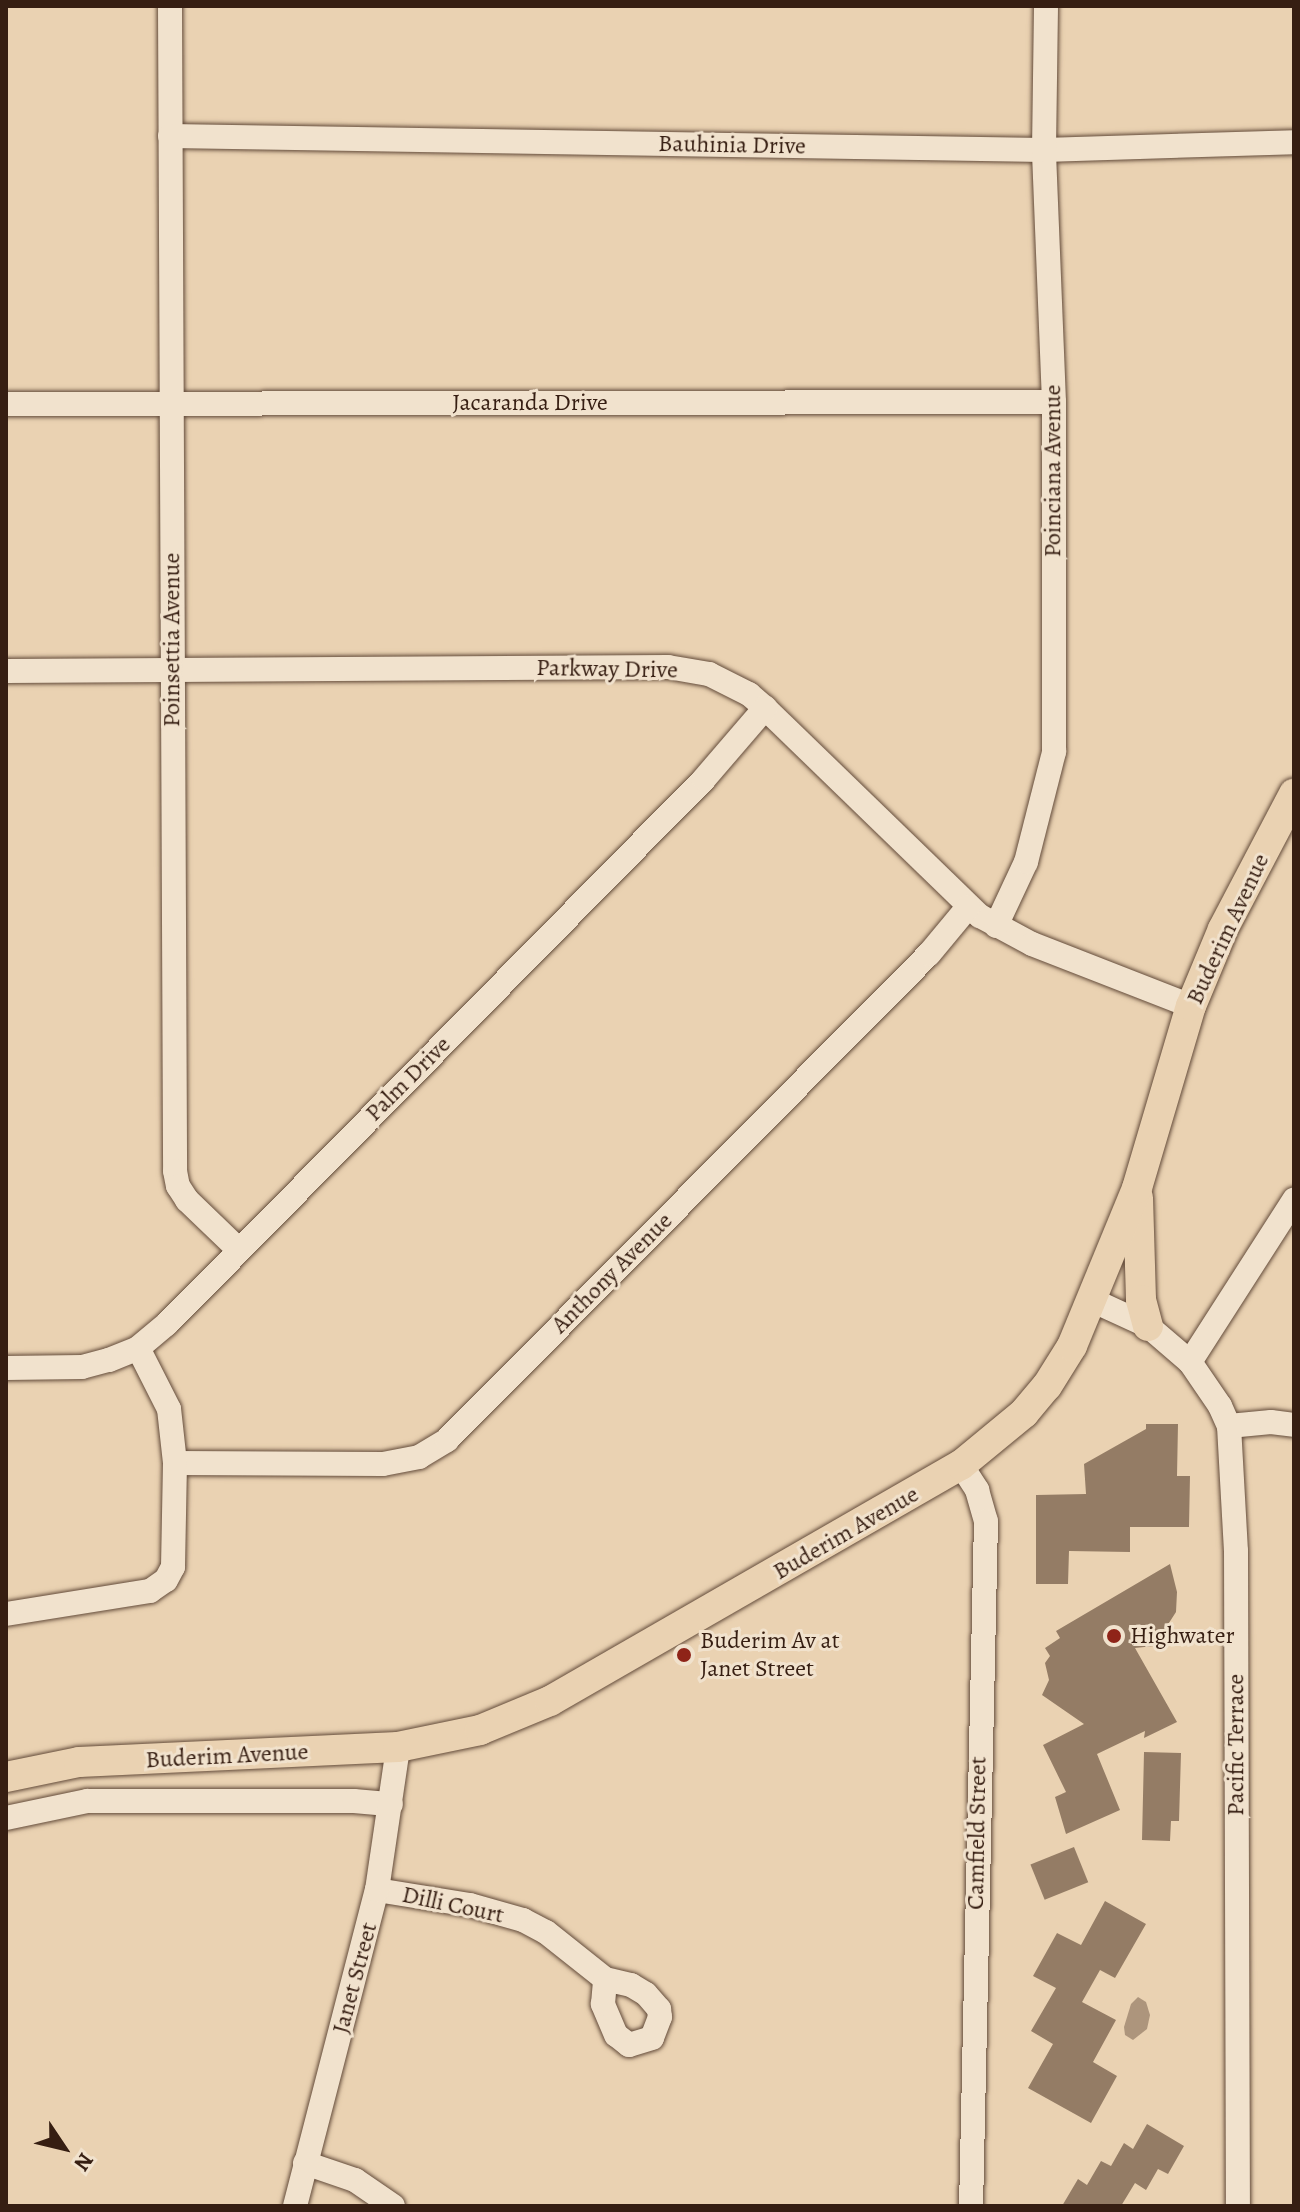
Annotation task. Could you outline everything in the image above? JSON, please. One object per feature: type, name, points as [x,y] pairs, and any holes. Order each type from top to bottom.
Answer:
[{"type":"main road","name":"Buderim Avenue","points":[[6,1777],[79,1762],[398,1747],[480,1730],[550,1701],[961,1465],[1024,1413],[1047,1386],[1094,1301],[1137,1188],[1191,1006],[1223,929],[1294,794]]},
{"type":"main road","points":[[1137,1188],[1141,1300],[1148,1326]]},
{"type":"street","name":"Poinsettia Avenue","points":[[170,6],[176,1178],[187,1200],[239,1250]]},
{"type":"street","name":"Poinciana Avenue","points":[[996,926],[1026,862],[1054,752],[1054,402],[1044,150],[1046,6]]},
{"type":"street","name":"Bauhinia Drive","points":[[170,136],[1044,150],[1294,142]]},
{"type":"street","name":"Jacaranda Drive","points":[[6,404],[1054,402]]},
{"type":"street","name":"Parkway Drive","points":[[6,671],[668,667],[728,682],[765,708],[968,907],[996,926],[1032,944],[1191,1006]]},
{"type":"street","name":"Palm Drive","points":[[6,1368],[82,1367],[138,1348],[239,1250],[704,779],[765,708]]},
{"type":"street","name":"Anthony Avenue","points":[[175,1463],[383,1464],[419,1457],[447,1440],[929,954],[968,907]]},
{"type":"street","points":[[1190,1362],[1294,1200]]},
{"type":"street","name":"Pacific Terrace","points":[[1094,1301],[1148,1326],[1190,1362],[1220,1406],[1229,1426],[1236,1551],[1238,2206]]},
{"type":"street","points":[[6,1614],[159,1587],[173,1567],[175,1463],[169,1409],[138,1348]]},
{"type":"street","points":[[1229,1426],[1271,1422],[1294,1425]]},
{"type":"street","name":"Camfield Street","points":[[961,1465],[977,1490],[986,1521],[971,2206]]},
{"type":"street","name":"Janet Street","points":[[295,2206],[377,1890],[398,1747]]},
{"type":"street","name":"Buderim Avenue","points":[[6,1818],[87,1801],[354,1801],[391,1804]]},
{"type":"street","name":"Dilli Court","points":[[377,1890],[470,1905],[523,1920],[564,1944],[605,1979]]},
{"type":"street","points":[[305,2163],[355,2180],[393,2206]]},
{"type":"shaded area","points":[[1138,1997],[1146,2002],[1150,2015],[1147,2029],[1133,2040],[1125,2035],[1124,2027],[1131,2004]]},
{"type":"building","points":[[1146,1424],[1178,1424],[1177,1476],[1190,1476],[1189,1527],[1130,1527],[1130,1552],[1069,1551],[1068,1584],[1036,1584],[1036,1495],[1086,1494],[1084,1464],[1146,1429]]},
{"type":"building","points":[[1170,1564],[1177,1592],[1176,1612],[1167,1626],[1171,1634],[1163,1645],[1135,1648],[1177,1722],[1144,1738],[1145,1731],[1097,1754],[1120,1810],[1066,1834],[1055,1797],[1066,1792],[1043,1745],[1084,1724],[1042,1695],[1049,1680],[1045,1663],[1050,1656],[1045,1648],[1060,1638],[1056,1631]]},
{"type":"building","points":[[1144,1752],[1181,1753],[1179,1821],[1171,1821],[1170,1841],[1142,1840]]},
{"type":"building","points":[[1074,1847],[1088,1882],[1045,1900],[1030,1865]]},
{"type":"building","points":[[1105,1901],[1146,1924],[1115,1978],[1100,1970],[1082,2002],[1116,2020],[1093,2062],[1117,2076],[1091,2123],[1028,2088],[1053,2044],[1031,2031],[1056,1988],[1033,1976],[1057,1933],[1081,1945]]},
{"type":"building","points":[[1147,2124],[1184,2146],[1168,2174],[1158,2169],[1146,2190],[1135,2183],[1121,2206],[1062,2206],[1078,2179],[1087,2185],[1101,2161],[1111,2166],[1124,2143],[1133,2149]]},
{"type":"place","name":"Highwater","points":[[1114,1636]]},
{"type":"place","name":"Buderim Av at Janet Street","points":[[684,1655]]}]
